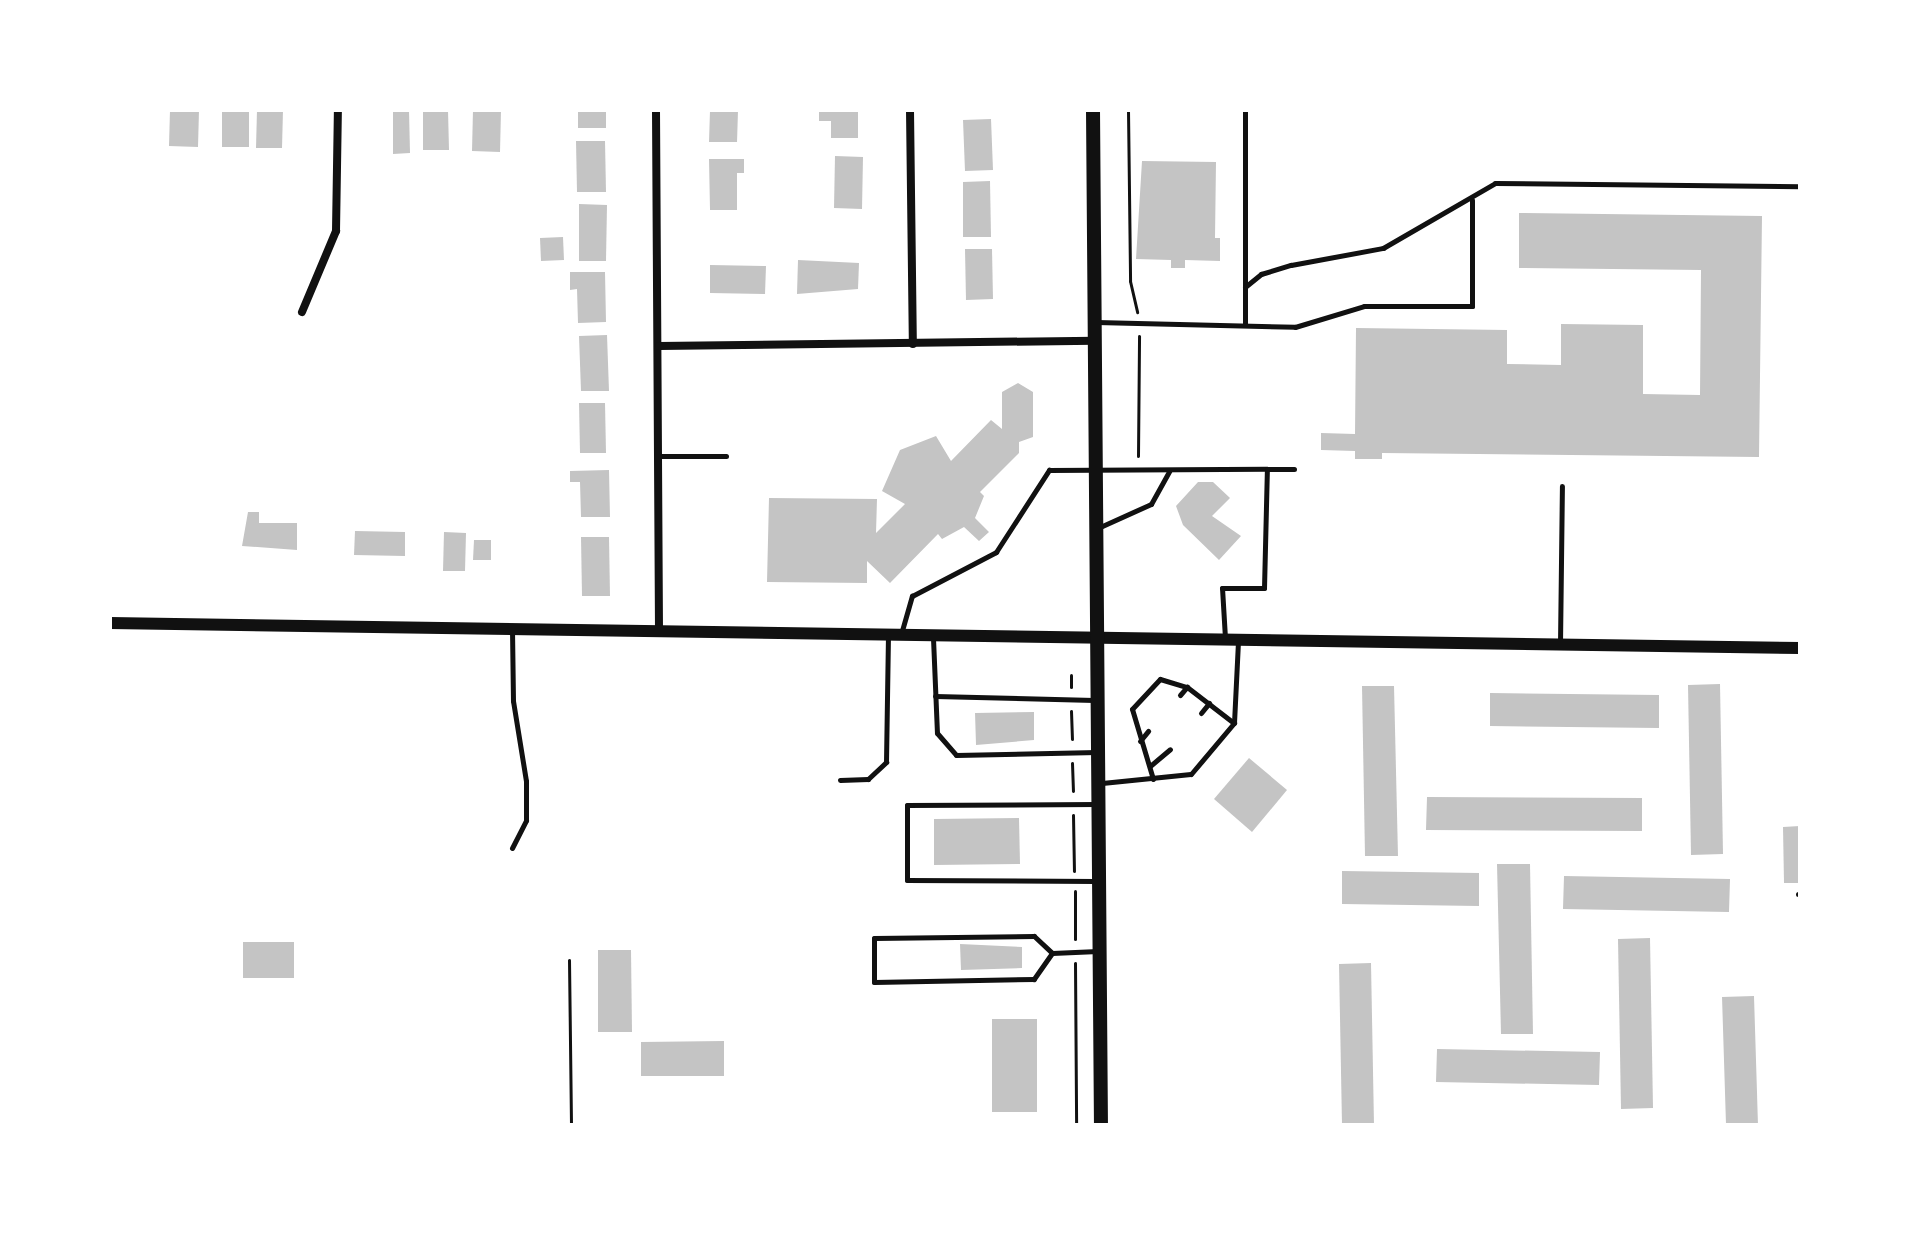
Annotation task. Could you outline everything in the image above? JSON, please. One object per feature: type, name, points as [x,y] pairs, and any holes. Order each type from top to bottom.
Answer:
[{"type":"main road","points":[[1093,110],[1101,1125]]},
{"type":"street","points":[[302,312],[336,231],[338,110]]},
{"type":"street","points":[[656,110],[659,630]]},
{"type":"street","points":[[910,110],[913,344]]},
{"type":"street","points":[[659,346],[1095,341]]},
{"type":"street","points":[[110,623],[1800,648]]},
{"type":"lane","points":[[1245,110],[1245,325]]},
{"type":"lane","points":[[1245,287],[1261,274],[1291,265],[1383,248],[1495,183],[1800,186]]},
{"type":"lane","points":[[1095,322],[1295,327],[1364,306],[1472,306],[1472,199]]},
{"type":"lane","points":[[659,456],[726,456]]},
{"type":"lane","points":[[1225,640],[1222,588],[1264,588],[1267,469]]},
{"type":"lane","points":[[840,780],[868,779],[886,762],[894,634],[912,596],[996,552],[1049,470],[1094,473],[1294,469]]},
{"type":"lane","points":[[1095,529],[1151,504],[1169,471]]},
{"type":"lane","points":[[1560,645],[1562,486]]},
{"type":"lane","points":[[512,629],[513,701],[526,781],[526,820],[512,848]]},
{"type":"lane","points":[[933,635],[937,733],[956,755],[1098,752]]},
{"type":"lane","points":[[1098,783],[1191,774],[1234,723],[1238,640]]},
{"type":"lane","points":[[1153,779],[1132,709],[1160,679],[1187,687],[1234,723]]},
{"type":"lane","points":[[1180,695],[1187,687]]},
{"type":"lane","points":[[935,696],[1097,700]]},
{"type":"lane","points":[[1201,713],[1209,703]]},
{"type":"lane","points":[[1140,741],[1148,731]]},
{"type":"lane","points":[[1150,766],[1170,749]]},
{"type":"lane","points":[[1098,804],[907,805],[907,880],[1099,881]]},
{"type":"lane","points":[[1052,953],[1034,979],[874,982],[874,938],[1034,936],[1052,953],[1099,951]]},
{"type":"path","points":[[1128,110],[1130,281],[1139,323],[1138,472]]},
{"type":"path","points":[[1071,675],[1076,1125]]},
{"type":"path","points":[[569,960],[571,1125]]},
{"type":"building","points":[[170,110],[199,110],[198,147],[169,146]]},
{"type":"building","points":[[222,110],[249,110],[249,147],[222,147]]},
{"type":"building","points":[[257,110],[283,110],[282,148],[256,148]]},
{"type":"building","points":[[393,110],[409,110],[410,153],[393,154]]},
{"type":"building","points":[[423,110],[448,110],[449,150],[423,150]]},
{"type":"building","points":[[473,110],[501,110],[500,152],[472,151]]},
{"type":"building","points":[[578,110],[606,110],[606,128],[578,128]]},
{"type":"building","points":[[710,110],[738,110],[737,142],[709,142]]},
{"type":"building","points":[[819,110],[858,110],[858,138],[831,138],[831,121],[819,121]]},
{"type":"building","points":[[991,119],[993,170],[965,171],[963,120]]},
{"type":"building","points":[[576,141],[605,141],[606,192],[577,192]]},
{"type":"building","points":[[835,156],[863,157],[862,209],[834,208]]},
{"type":"building","points":[[709,159],[744,159],[744,173],[737,173],[737,210],[710,210]]},
{"type":"building","points":[[1142,161],[1216,162],[1215,238],[1220,238],[1220,261],[1185,260],[1185,268],[1171,268],[1171,260],[1136,259]]},
{"type":"building","points":[[990,181],[991,237],[963,237],[963,182]]},
{"type":"building","points":[[579,204],[607,205],[606,261],[579,261]]},
{"type":"building","points":[[1519,213],[1762,216],[1759,457],[1382,453],[1382,459],[1355,459],[1355,451],[1321,450],[1321,433],[1355,434],[1356,328],[1507,330],[1507,364],[1561,365],[1561,324],[1643,325],[1643,394],[1700,395],[1701,270],[1519,268]]},
{"type":"building","points":[[563,237],[564,260],[541,261],[540,238]]},
{"type":"building","points":[[965,249],[992,249],[993,299],[966,300]]},
{"type":"building","points":[[798,260],[859,263],[858,289],[797,294]]},
{"type":"building","points":[[710,265],[766,266],[765,294],[710,293]]},
{"type":"building","points":[[570,272],[605,272],[606,322],[578,323],[577,289],[570,290]]},
{"type":"building","points":[[607,335],[609,391],[581,391],[579,336]]},
{"type":"building","points":[[1018,383],[1033,392],[1033,437],[1019,442],[1019,453],[980,492],[984,496],[975,518],[989,532],[979,541],[964,527],[942,539],[938,534],[890,583],[867,561],[867,583],[767,582],[769,498],[877,499],[876,533],[905,504],[882,491],[900,450],[936,436],[951,461],[991,420],[1002,429],[1002,392]]},
{"type":"building","points":[[579,403],[605,403],[606,453],[580,453]]},
{"type":"building","points":[[609,470],[610,517],[581,517],[580,482],[570,482],[570,471]]},
{"type":"building","points":[[1198,482],[1213,482],[1230,498],[1212,516],[1241,536],[1219,560],[1183,525],[1176,506]]},
{"type":"building","points":[[248,512],[259,512],[259,523],[297,523],[297,550],[242,546]]},
{"type":"building","points":[[355,531],[405,532],[405,556],[354,555]]},
{"type":"building","points":[[444,532],[466,533],[465,571],[443,571]]},
{"type":"building","points":[[581,537],[609,537],[610,596],[582,596]]},
{"type":"building","points":[[474,540],[491,540],[491,560],[473,560]]},
{"type":"building","points":[[1720,684],[1723,854],[1691,855],[1688,685]]},
{"type":"building","points":[[1362,686],[1394,686],[1398,856],[1365,856]]},
{"type":"building","points":[[1490,693],[1659,695],[1659,728],[1490,726]]},
{"type":"building","points":[[1034,712],[1034,740],[976,745],[975,713]]},
{"type":"building","points":[[1249,758],[1287,790],[1252,832],[1214,799]]},
{"type":"building","points":[[1427,797],[1642,798],[1642,831],[1426,830]]},
{"type":"building","points":[[1019,818],[1020,864],[934,865],[934,819]]},
{"type":"building","points":[[1800,826],[1800,883],[1784,883],[1783,827]]},
{"type":"building","points":[[1497,864],[1530,864],[1533,1034],[1501,1034]]},
{"type":"building","points":[[1342,871],[1479,873],[1479,906],[1342,904]]},
{"type":"building","points":[[1564,876],[1730,879],[1729,912],[1563,909]]},
{"type":"building","points":[[1650,938],[1653,1108],[1621,1109],[1618,939]]},
{"type":"building","points":[[243,942],[294,942],[294,978],[243,978]]},
{"type":"building","points":[[960,944],[1022,947],[1022,968],[961,970]]},
{"type":"building","points":[[598,950],[631,950],[632,1032],[598,1032]]},
{"type":"building","points":[[1371,963],[1374,1125],[1342,1125],[1339,964]]},
{"type":"building","points":[[1754,996],[1758,1125],[1726,1125],[1722,997]]},
{"type":"building","points":[[992,1019],[1037,1019],[1037,1112],[992,1112]]},
{"type":"building","points":[[724,1041],[724,1076],[641,1076],[641,1042]]},
{"type":"building","points":[[1437,1049],[1600,1052],[1599,1085],[1436,1082]]}]
